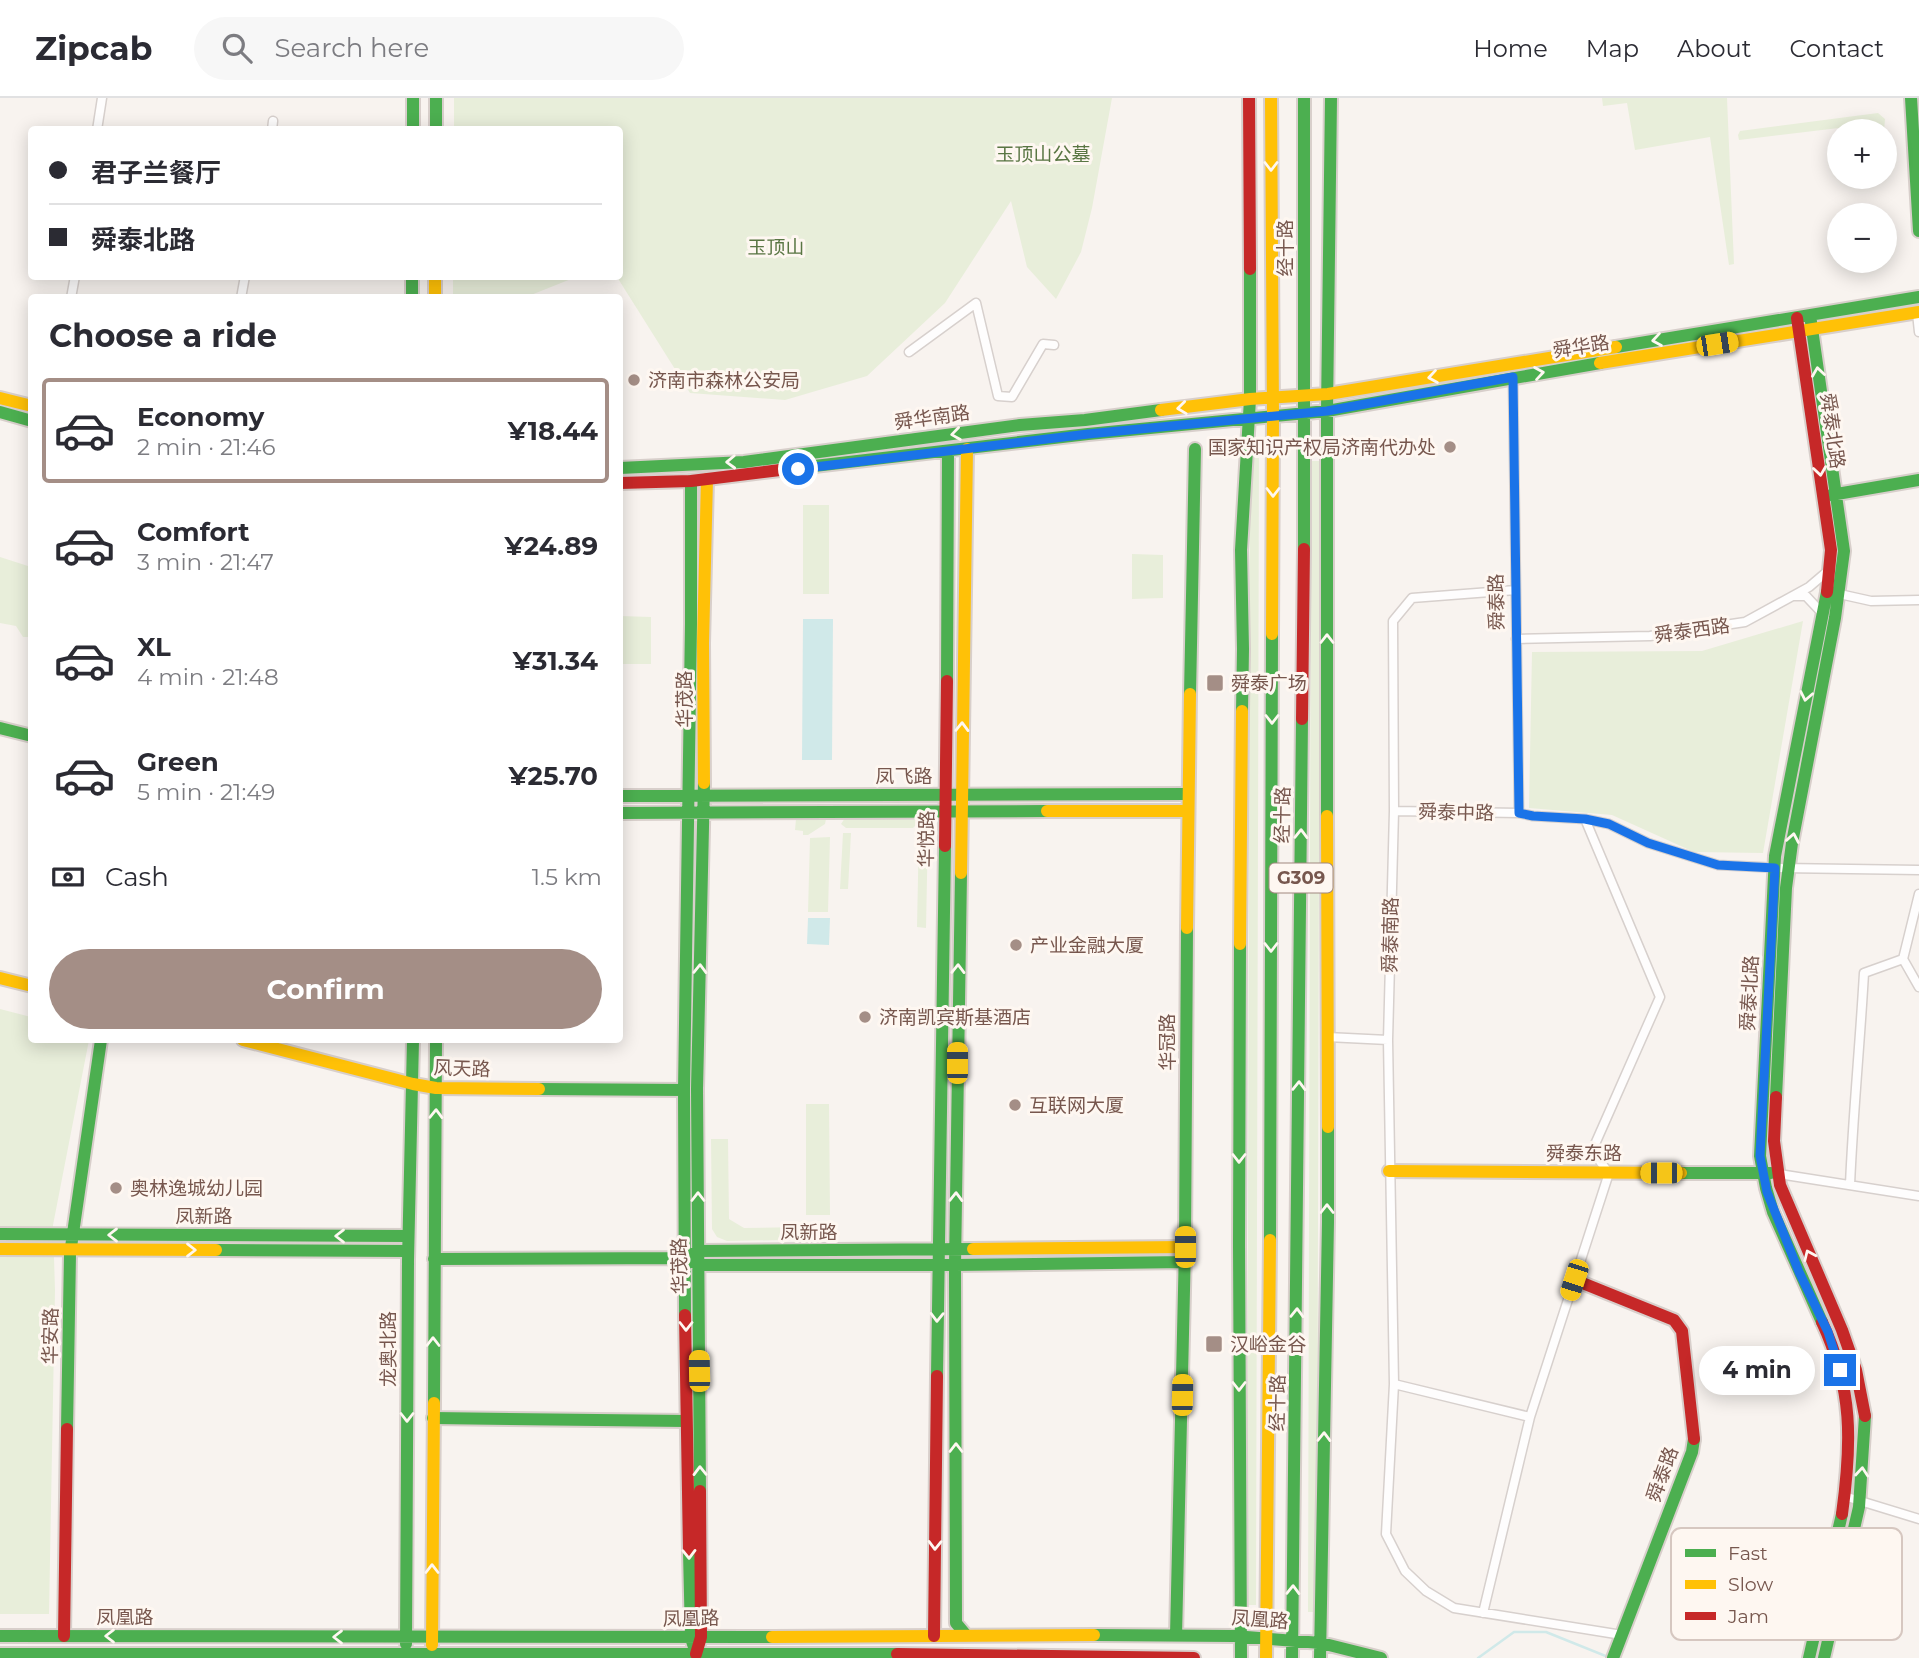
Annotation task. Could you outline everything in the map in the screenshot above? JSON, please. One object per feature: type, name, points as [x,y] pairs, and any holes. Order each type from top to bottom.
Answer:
[{"type":"main road","points":[[413,98],[413,126]]},
{"type":"main road","points":[[436,98],[436,126]]},
{"type":"main road","name":"经十路","points":[[1241,1658],[1238,1244],[1240,756],[1243,649],[1241,550],[1250,399],[1249,98]]},
{"type":"main road","name":"经十路","points":[[1267,1639],[1273,416],[1271,98]]},
{"type":"main road","name":"经十路","points":[[1292,1658],[1305,413],[1304,98]]},
{"type":"main road","points":[[1320,1658],[1328,1222],[1327,411],[1331,98]]},
{"type":"main road","points":[[1911,98],[1919,231]]},
{"type":"main road","name":"舜华路","points":[[1249,419],[1327,411],[1805,323],[1919,297]]},
{"type":"main road","name":"舜华路","points":[[1250,399],[1328,394],[1805,323],[1918,311]]},
{"type":"main road","points":[[1805,323],[1830,495],[1844,551],[1833,592],[1835,618],[1791,843],[1782,868],[1786,888],[1774,1141],[1780,1185],[1842,1330],[1856,1370],[1865,1416],[1860,1501],[1854,1528]]},
{"type":"main road","points":[[0,398],[28,405]]},
{"type":"main road","name":"舜华南路","points":[[623,468],[744,462],[1020,425],[1085,420],[1250,399]]},
{"type":"main road","points":[[0,412],[28,420]]},
{"type":"main road","name":"舜华南路","points":[[623,483],[706,480],[1088,434],[1249,419]]},
{"type":"main road","points":[[965,1635],[956,1623],[955,1265],[967,449]]},
{"type":"main road","name":"华冠路","points":[[1176,1636],[1185,1262],[1188,794],[1195,449]]},
{"type":"main road","name":"华悦路","points":[[934,1636],[946,812],[948,451]]},
{"type":"main road","name":"华茂路","points":[[696,1654],[697,1089],[704,795],[706,480]]},
{"type":"main road","points":[[1830,495],[1919,480]]},
{"type":"main road","name":"华茂路","points":[[691,481],[684,1090],[686,1421],[696,1637]]},
{"type":"main road","name":"舜泰北路","points":[[1830,495],[1829,571],[1833,592],[1822,614],[1775,856],[1782,868],[1760,1156],[1767,1192],[1799,1272],[1828,1332],[1840,1370],[1847,1404],[1849,1445],[1840,1528]]},
{"type":"main road","points":[[0,728],[28,735]]},
{"type":"main road","name":"凤飞路","points":[[623,796],[1188,794]]},
{"type":"main road","name":"凤飞路","points":[[623,813],[1188,811]]},
{"type":"main road","points":[[0,978],[28,985]]},
{"type":"main road","name":"华安路","points":[[64,1636],[71,1250],[101,1043]]},
{"type":"main road","name":"风天路","points":[[255,1043],[436,1088],[684,1090]]},
{"type":"main road","name":"龙奥北路","points":[[406,1656],[408,1236],[413,1043]]},
{"type":"main road","points":[[433,1656],[436,1043]]},
{"type":"main road","name":"舜泰东路","points":[[1390,1171],[1779,1174]]},
{"type":"main road","name":"凤新路","points":[[0,1234],[408,1236]]},
{"type":"main road","name":"凤新路","points":[[434,1259],[698,1258],[956,1248],[1185,1247]]},
{"type":"main road","points":[[0,1249],[408,1251]]},
{"type":"main road","points":[[698,1258],[938,1265],[1185,1262]]},
{"type":"main road","name":"舜泰路","points":[[1574,1280],[1674,1321],[1682,1331],[1695,1436],[1692,1452],[1614,1656]]},
{"type":"main road","points":[[433,1418],[686,1421]]},
{"type":"main road","name":"凤凰路","points":[[0,1636],[1240,1637],[1321,1643],[1381,1658]]},
{"type":"main road","name":"G309","points":[[1266,1658],[1267,1639]]},
{"type":"main road","name":"舜泰北路","points":[[1809,1658],[1813,1640]]},
{"type":"main road","points":[[1824,1658],[1828,1640]]},
{"type":"main road","name":"凤凰路","points":[[0,1654],[964,1654],[1194,1658]]},
{"type":"street","points":[[98,126],[102,98]]},
{"type":"street","points":[[909,352],[976,303],[998,396],[1012,397],[1043,344],[1054,345]]},
{"type":"street","points":[[1918,311],[1919,332]]},
{"type":"street","name":"舜泰路","points":[[1513,377],[1519,813]]},
{"type":"street","name":"舜泰西路","points":[[1516,639],[1650,636],[1745,622],[1825,576],[1844,551]]},
{"type":"street","name":"舜泰南路","points":[[1516,590],[1412,598],[1393,621],[1394,811],[1388,1040],[1394,1384],[1386,1534],[1405,1571],[1426,1591],[1454,1608],[1622,1635]]},
{"type":"street","points":[[1833,592],[1871,601],[1919,600]]},
{"type":"street","points":[[1794,596],[1806,596],[1822,614]]},
{"type":"street","name":"舜泰中路","points":[[1394,811],[1519,813]]},
{"type":"street","points":[[1519,813],[1609,824],[1648,843],[1718,865],[1919,870]]},
{"type":"street","points":[[1483,1612],[1530,1418],[1609,1173],[1592,1151],[1660,997],[1585,819]]},
{"type":"street","points":[[1919,894],[1903,959],[1919,987]]},
{"type":"street","points":[[1850,1185],[1864,972],[1903,959]]},
{"type":"street","points":[[1327,1037],[1388,1040]]},
{"type":"street","points":[[1779,1174],[1919,1196]]},
{"type":"street","points":[[1394,1384],[1530,1418]]},
{"type":"street","points":[[1844,1496],[1919,1519]]},
{"type":"green space","name":"玉顶山","points":[[454,98],[1112,98],[1092,208],[1081,252],[1056,299],[1027,267],[1011,201],[945,303],[867,376],[785,400],[690,393],[619,280],[623,280],[623,126],[454,126]]},
{"type":"green space","points":[[1602,98],[1727,98],[1734,264],[1729,265],[1710,137],[1635,150],[1627,103],[1603,106]]},
{"type":"green space","points":[[1878,113],[1885,119],[1832,119]]},
{"type":"green space","points":[[1827,120],[1827,129],[1739,140],[1740,131]]},
{"type":"green space","points":[[453,280],[568,280],[534,294],[453,294]]},
{"type":"green space","points":[[1250,453],[1259,453],[1256,1605],[1247,1605]]},
{"type":"green space","points":[[1311,461],[1320,461],[1317,1612],[1308,1612]]},
{"type":"green space","points":[[803,505],[829,505],[829,594],[803,594]]},
{"type":"green space","points":[[1132,554],[1163,555],[1163,598],[1132,599]]},
{"type":"green space","points":[[0,557],[28,566],[28,637],[23,637],[16,626],[0,623]]},
{"type":"green space","points":[[623,616],[651,617],[651,664],[623,664]]},
{"type":"green space","points":[[1803,621],[1763,853],[1694,852],[1612,815],[1529,808],[1532,652],[1702,651]]},
{"type":"green space","points":[[845,818],[919,822],[913,828],[846,828],[841,824]]},
{"type":"green space","points":[[796,819],[826,819],[825,824],[808,835],[803,835],[803,831],[795,830]]},
{"type":"green space","points":[[919,828],[928,828],[926,928],[917,927]]},
{"type":"green space","points":[[843,833],[851,833],[848,889],[840,889]]},
{"type":"green space","points":[[830,837],[828,912],[808,912],[810,838]]},
{"type":"green space","points":[[0,1009],[28,1016],[28,1043],[88,1043],[53,1225],[55,1290],[49,1614],[0,1614]]},
{"type":"green space","points":[[806,1104],[829,1104],[830,1215],[806,1215]]},
{"type":"green space","points":[[711,1139],[728,1139],[729,1219],[744,1228],[801,1227],[784,1234],[783,1240],[727,1241],[717,1237],[712,1229]]},
{"type":"water","points":[[803,619],[833,619],[832,760],[802,760]]},
{"type":"water","points":[[808,918],[830,918],[829,945],[807,944]]},
{"type":"waterway","points":[[1478,1658],[1514,1632],[1546,1632],[1608,1657]]},
{"type":"traffic: fast","points":[[413,98],[413,126]]},
{"type":"traffic: fast","points":[[436,98],[436,126]]},
{"type":"traffic: fast","points":[[1304,98],[1304,549]]},
{"type":"traffic: fast","points":[[1327,816],[1327,411],[1331,98]]},
{"type":"traffic: fast","points":[[1911,98],[1919,231]]},
{"type":"traffic: fast","points":[[1242,711],[1241,550],[1250,399],[1250,269]]},
{"type":"traffic: fast","points":[[412,280],[412,294]]},
{"type":"traffic: fast","points":[[1616,347],[1919,297]]},
{"type":"traffic: fast","points":[[1776,1097],[1786,888],[1792,843],[1835,618],[1844,551],[1810,315]]},
{"type":"traffic: fast","points":[[780,470],[1088,434],[1327,411],[1600,363]]},
{"type":"traffic: fast","points":[[623,468],[744,462],[1020,425],[1161,410]]},
{"type":"traffic: fast","points":[[0,412],[28,420]]},
{"type":"traffic: fast","points":[[1190,694],[1195,449]]},
{"type":"traffic: fast","points":[[947,681],[948,451]]},
{"type":"traffic: fast","points":[[1831,495],[1919,480]]},
{"type":"traffic: fast","points":[[685,1315],[684,1090],[691,481]]},
{"type":"traffic: fast","points":[[1822,1322],[1773,1212],[1760,1156],[1775,856],[1827,592]]},
{"type":"traffic: fast","points":[[1270,1240],[1272,634]]},
{"type":"traffic: fast","points":[[1292,1658],[1302,719]]},
{"type":"traffic: fast","points":[[0,728],[28,735]]},
{"type":"traffic: fast","points":[[700,1491],[697,1089],[704,783]]},
{"type":"traffic: fast","points":[[623,796],[1188,794]]},
{"type":"traffic: fast","points":[[623,813],[1047,811]]},
{"type":"traffic: fast","points":[[937,1376],[945,846]]},
{"type":"traffic: fast","points":[[961,873],[955,1265],[956,1623],[966,1635]]},
{"type":"traffic: fast","points":[[1176,1636],[1185,1247],[1187,928]]},
{"type":"traffic: fast","points":[[1240,944],[1241,1658]]},
{"type":"traffic: fast","points":[[67,1429],[70,1254],[101,1043]]},
{"type":"traffic: fast","points":[[406,1644],[408,1260],[413,1043]]},
{"type":"traffic: fast","points":[[434,1403],[436,1043]]},
{"type":"traffic: fast","points":[[539,1089],[684,1090]]},
{"type":"traffic: fast","points":[[1320,1658],[1328,1127]]},
{"type":"traffic: fast","points":[[1681,1173],[1771,1173]]},
{"type":"traffic: fast","points":[[0,1234],[408,1236]]},
{"type":"traffic: fast","points":[[434,1259],[685,1258],[698,1251],[973,1249]]},
{"type":"traffic: fast","points":[[216,1250],[408,1251]]},
{"type":"traffic: fast","points":[[692,1261],[698,1265],[1185,1262]]},
{"type":"traffic: fast","points":[[1854,1528],[1859,1507],[1865,1416]]},
{"type":"traffic: fast","points":[[433,1418],[686,1421]]},
{"type":"traffic: fast","points":[[1613,1658],[1692,1452],[1694,1439]]},
{"type":"traffic: fast","points":[[1839,1528],[1842,1514]]},
{"type":"traffic: fast","points":[[689,1551],[691,1638],[694,1647]]},
{"type":"traffic: fast","points":[[1094,1635],[1234,1636],[1321,1643],[1381,1658]]},
{"type":"traffic: fast","points":[[0,1636],[772,1637]]},
{"type":"traffic: fast","points":[[1809,1658],[1813,1640]]},
{"type":"traffic: fast","points":[[1824,1658],[1828,1640]]},
{"type":"traffic: fast","points":[[0,1654],[897,1654]]},
{"type":"traffic: slow","points":[[1271,98],[1272,634]]},
{"type":"traffic: slow","points":[[435,280],[435,294]]},
{"type":"traffic: slow","points":[[1600,363],[1919,312]]},
{"type":"traffic: slow","points":[[1161,410],[1250,399],[1328,394],[1616,347]]},
{"type":"traffic: slow","points":[[0,398],[28,405]]},
{"type":"traffic: slow","points":[[961,873],[967,449]]},
{"type":"traffic: slow","points":[[704,783],[703,643],[707,479]]},
{"type":"traffic: slow","points":[[1187,928],[1190,694]]},
{"type":"traffic: slow","points":[[1240,944],[1242,711]]},
{"type":"traffic: slow","points":[[1047,811],[1188,811]]},
{"type":"traffic: slow","points":[[1327,816],[1328,1127]]},
{"type":"traffic: slow","points":[[0,978],[28,985]]},
{"type":"traffic: slow","points":[[255,1043],[436,1088],[539,1089]]},
{"type":"traffic: slow","points":[[1389,1171],[1681,1173]]},
{"type":"traffic: slow","points":[[1266,1658],[1270,1240]]},
{"type":"traffic: slow","points":[[973,1249],[1185,1247]]},
{"type":"traffic: slow","points":[[0,1249],[216,1250]]},
{"type":"traffic: slow","points":[[432,1645],[434,1403]]},
{"type":"traffic: slow","points":[[772,1637],[1094,1635]]},
{"type":"traffic: jam","points":[[1249,98],[1250,269]]},
{"type":"traffic: jam","points":[[1797,318],[1831,550],[1827,592]]},
{"type":"traffic: jam","points":[[623,483],[691,481],[780,470]]},
{"type":"traffic: jam","points":[[1302,719],[1304,549]]},
{"type":"traffic: jam","points":[[945,846],[947,681]]},
{"type":"traffic: jam","points":[[1776,1097],[1774,1141],[1780,1185],[1842,1330],[1856,1370],[1865,1416]]},
{"type":"traffic: jam","points":[[1575,1280],[1674,1320],[1682,1331],[1694,1439]]},
{"type":"traffic: jam","points":[[685,1315],[689,1551]]},
{"type":"traffic: jam","points":[[1822,1322],[1840,1370],[1845,1393],[1848,1439],[1842,1514]]},
{"type":"traffic: jam","points":[[934,1636],[937,1376]]},
{"type":"traffic: jam","points":[[64,1636],[67,1429]]},
{"type":"traffic: jam","points":[[696,1654],[701,1637],[700,1491]]},
{"type":"traffic: jam","points":[[897,1654],[1194,1658]]},
{"type":"place","name":"济南市森林公安局","points":[[634,380]]},
{"type":"place","name":"国家知识产权局济南代办处","points":[[1450,447]]},
{"type":"place","name":"舜泰广场","points":[[1215,683]]},
{"type":"place","name":"产业金融大厦","points":[[1016,945]]},
{"type":"place","name":"济南凯宾斯基酒店","points":[[865,1017]]},
{"type":"place","name":"互联网大厦","points":[[1015,1105]]},
{"type":"place","name":"奥林逸城幼儿园","points":[[116,1188]]},
{"type":"place","name":"汉峪金谷","points":[[1214,1344]]},
{"type":"route","points":[[798,469],[1088,434],[1327,411],[1513,377],[1519,813],[1609,824],[1648,843],[1718,865],[1775,868],[1760,1156],[1767,1192],[1799,1272],[1828,1332],[1840,1370]]},
{"type":"park label","name":"玉顶山公墓","points":[[1043,154]]}]
